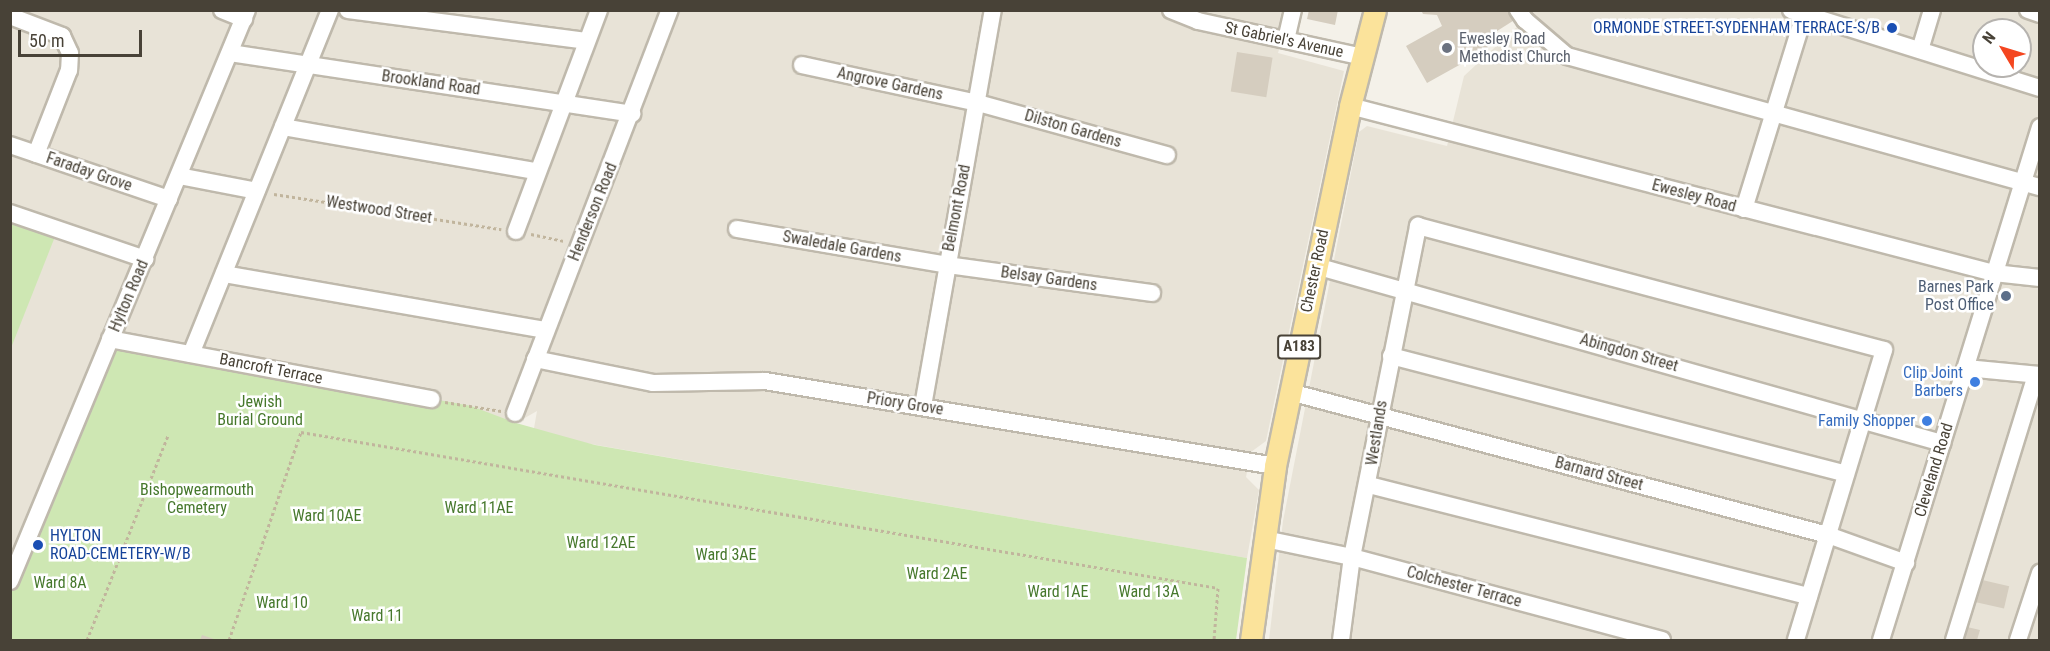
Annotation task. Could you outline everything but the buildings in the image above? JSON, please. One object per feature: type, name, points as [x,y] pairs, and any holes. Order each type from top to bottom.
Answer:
[{"type":"main road","name":"Chester Road","points":[[1251,640],[1275,466],[1350,106],[1375,10]]},
{"type":"street","points":[[222,10],[246,14]]},
{"type":"street","points":[[191,354],[330,10]]},
{"type":"street","points":[[348,10],[586,41]]},
{"type":"street","points":[[516,231],[536,171],[599,10]]},
{"type":"street","name":"Henderson Road","points":[[515,413],[545,330],[632,114],[670,10]]},
{"type":"street","name":"Belmont Road","points":[[923,406],[993,10]]},
{"type":"street","name":"St Gabriel's Avenue","points":[[1171,10],[1198,21],[1363,57]]},
{"type":"street","points":[[1286,40],[1293,10]]},
{"type":"street","points":[[1518,10],[1532,27],[1567,56],[2021,184],[2040,187]]},
{"type":"street","points":[[1920,50],[1932,10]]},
{"type":"street","points":[[2028,10],[2040,14]]},
{"type":"street","points":[[1744,209],[1774,113],[1798,13],[2040,88]]},
{"type":"street","name":"Hylton Road","points":[[10,580],[246,14]]},
{"type":"street","points":[[10,16],[62,36],[70,54],[69,70],[36,154]]},
{"type":"street","name":"Brookland Road","points":[[230,53],[307,66],[565,101],[632,114]]},
{"type":"street","name":"Angrove Gardens","points":[[802,65],[978,103]]},
{"type":"street","name":"Dilston Gardens","points":[[978,103],[1167,155]]},
{"type":"street","name":"Ewesley Road","points":[[1350,106],[1994,273],[2040,278]]},
{"type":"street","points":[[283,127],[536,171]]},
{"type":"street","name":"Cleveland Road","points":[[1881,640],[2040,127]]},
{"type":"street","name":"Faraday Grove","points":[[10,146],[169,199]]},
{"type":"street","points":[[178,176],[257,191]]},
{"type":"street","points":[[10,213],[145,260]]},
{"type":"street","name":"Westlands","points":[[1341,640],[1352,557],[1369,485],[1378,415],[1418,226],[1884,350],[1863,418]]},
{"type":"street","name":"Swaledale Gardens","points":[[737,229],[947,265]]},
{"type":"street","name":"Belsay Gardens","points":[[947,265],[1152,293]]},
{"type":"street","name":"Abingdon Street","points":[[1316,266],[1863,418],[1942,443]]},
{"type":"street","points":[[224,274],[545,330]]},
{"type":"street","name":"Bancroft Terrace","points":[[110,339],[431,399]]},
{"type":"street","points":[[1391,356],[1846,474]]},
{"type":"street","name":"Priory Grove","points":[[535,359],[624,380],[765,381],[1275,466]]},
{"type":"street","points":[[1954,640],[2038,375],[1966,368]]},
{"type":"street","name":"Barnard Street","points":[[1290,392],[1828,535],[1906,563]]},
{"type":"street","points":[[1796,640],[1863,418]]},
{"type":"street","points":[[1369,485],[1809,596]]},
{"type":"street","name":"Colchester Terrace","points":[[1265,539],[1352,557],[1662,640]]},
{"type":"street","points":[[2018,640],[2040,573]]},
{"type":"path","name":"Westwood Street","points":[[257,191],[516,231],[580,244]]},
{"type":"path","points":[[431,399],[515,413]]},
{"type":"path","points":[[229,640],[301,432],[1218,588],[1214,640]]},
{"type":"path","points":[[87,640],[168,435]]},
{"type":"shaded area","points":[[1290,10],[1278,53],[1344,71],[1266,441],[1251,452],[1246,477],[1259,490],[1247,558],[533,434],[537,411],[516,423],[11,581],[11,11]]},
{"type":"shaded area","points":[[1510,11],[2039,11],[2039,640],[1269,640],[1283,521],[1359,132],[1367,126],[1447,146],[1464,76],[1520,24]]},
{"type":"green space","points":[[11,213],[58,229],[11,348]]},
{"type":"green space","name":"Bishopwearmouth Cemetery","points":[[110,339],[471,406],[516,423],[595,445],[1247,558],[1236,640],[11,640],[11,581]]},
{"type":"place","name":"ORMONDE STREET-SYDENHAM TERRACE-S/B","points":[[1892,28]]},
{"type":"place","name":"Ewesley Road Methodist Church","points":[[1447,48]]},
{"type":"place","name":"Barnes Park Post Office","points":[[2006,296]]},
{"type":"place","name":"Clip Joint Barbers","points":[[1975,382]]},
{"type":"place","name":"Family Shopper","points":[[1927,421]]},
{"type":"place","name":"HYLTON ROAD-CEMETERY-W/B","points":[[38,545]]},
{"type":"park label","name":"Jewish Burial Ground","points":[[260,411]]},
{"type":"park label","name":"Ward 11AE","points":[[479,508]]},
{"type":"park label","name":"Ward 10AE","points":[[327,516]]},
{"type":"park label","name":"Ward 12AE","points":[[601,543]]},
{"type":"park label","name":"Ward 3AE","points":[[726,555]]},
{"type":"park label","name":"Ward 2AE","points":[[937,574]]},
{"type":"park label","name":"Ward 8A","points":[[60,583]]},
{"type":"park label","name":"Ward 1AE","points":[[1058,592]]},
{"type":"park label","name":"Ward 13A","points":[[1149,592]]},
{"type":"park label","name":"Ward 10","points":[[282,603]]},
{"type":"park label","name":"Ward 11","points":[[377,616]]}]
